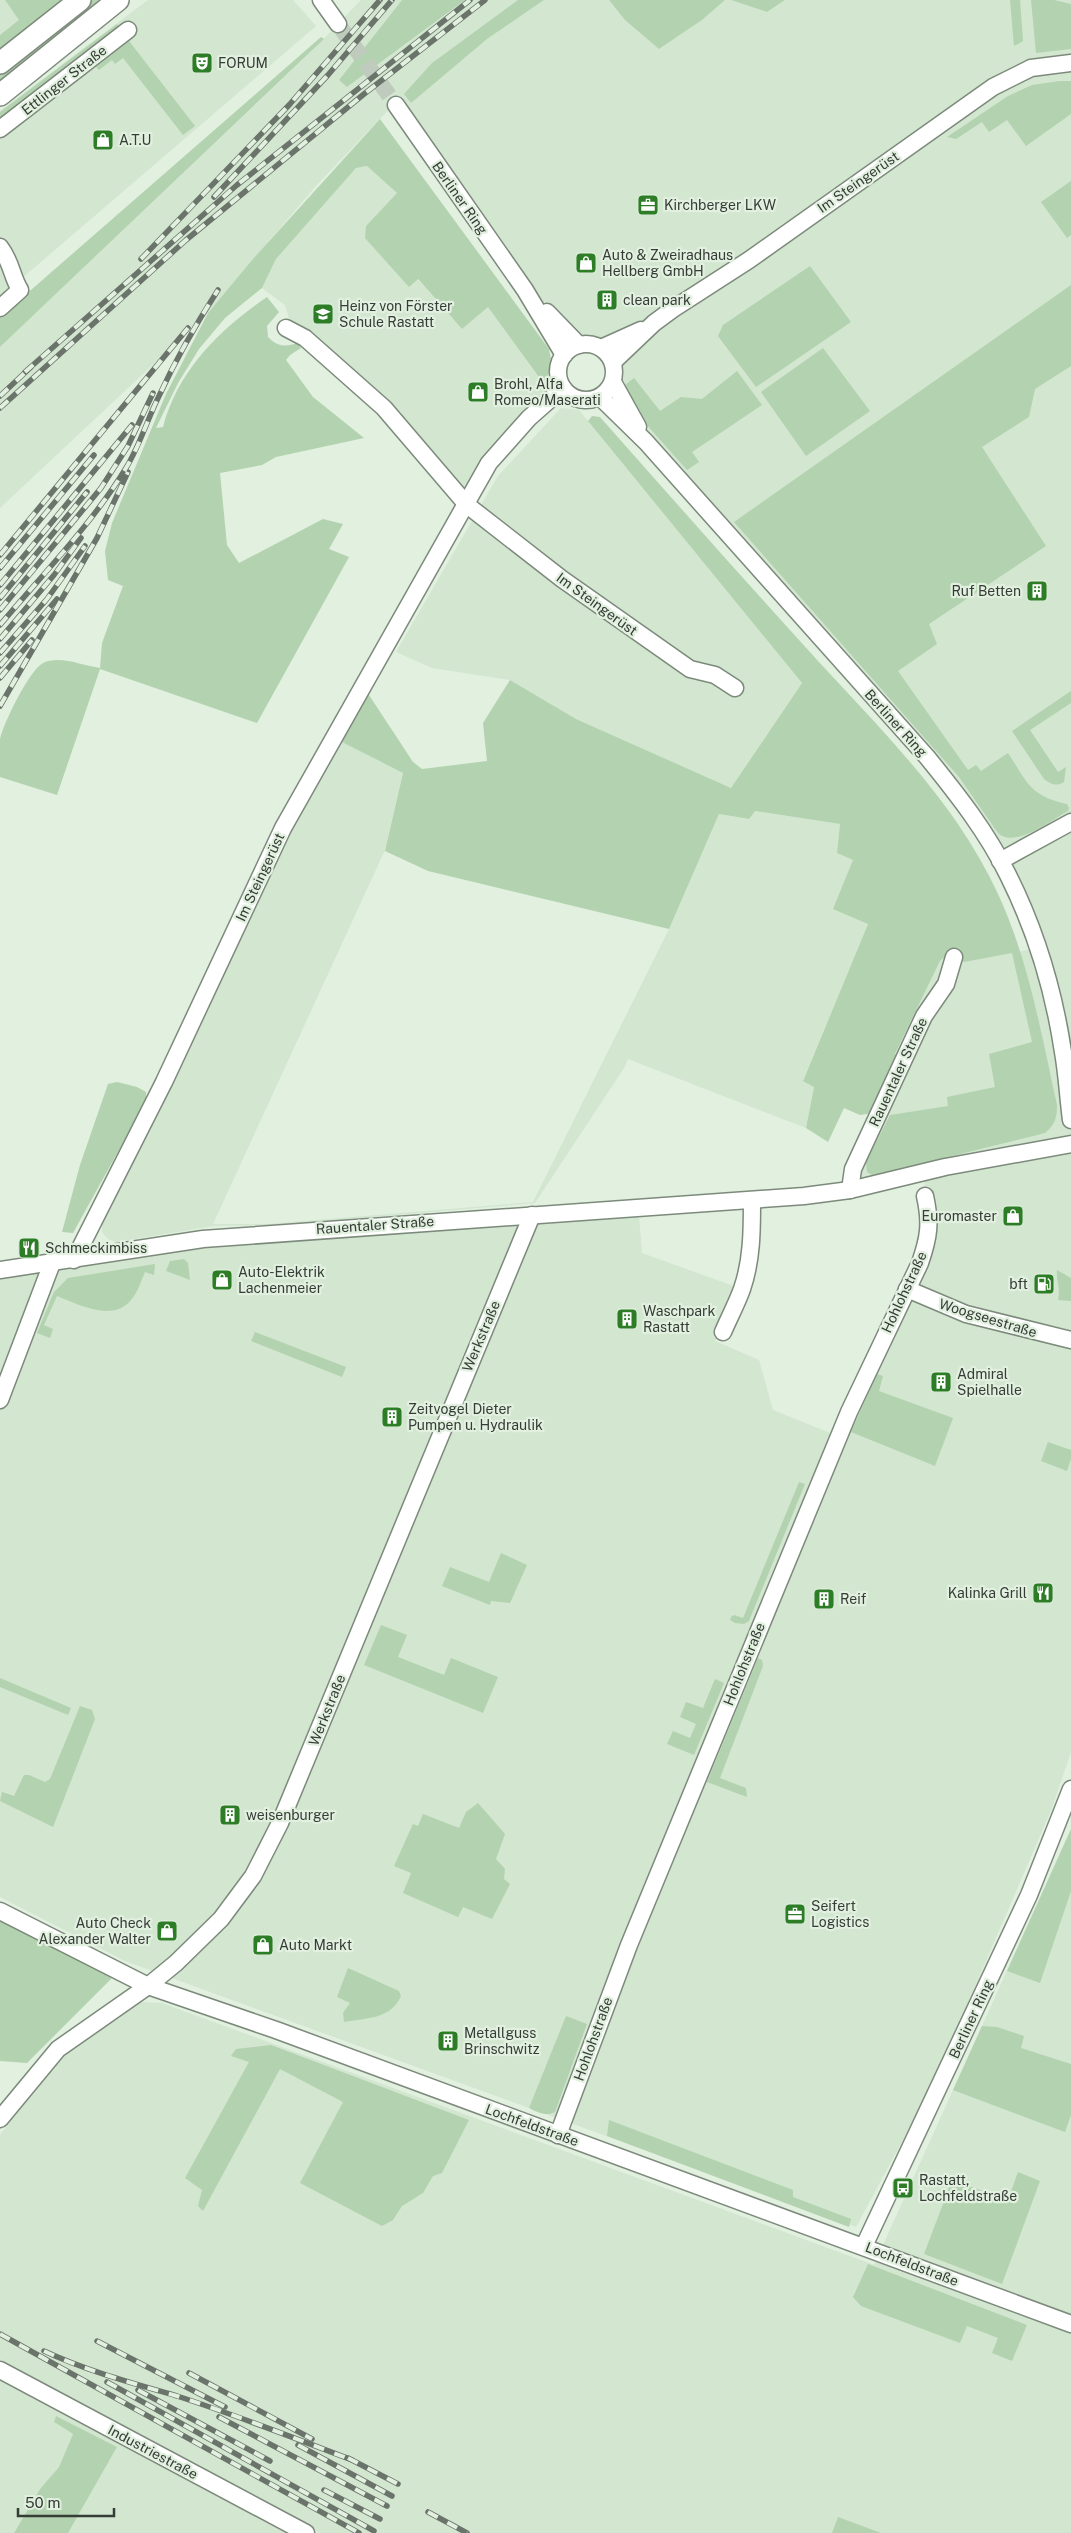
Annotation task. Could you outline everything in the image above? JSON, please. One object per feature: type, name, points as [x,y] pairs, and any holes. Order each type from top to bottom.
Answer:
[{"type":"main road","points":[[0,63],[80,0]]},
{"type":"main road","points":[[0,95],[118,0]]},
{"type":"street","points":[[321,0],[338,24]]},
{"type":"street","name":"Ettlinger Straße","points":[[0,129],[128,30]]},
{"type":"street","name":"Im Steingerüst","points":[[601,348],[654,323],[749,260],[993,87],[1031,68],[1071,63]]},
{"type":"street","name":"Berliner Ring","points":[[396,105],[525,290],[564,355]]},
{"type":"street","points":[[0,247],[9,258],[15,282],[20,290],[0,308]]},
{"type":"street","name":"Berliner Ring","points":[[525,290],[579,345]]},
{"type":"street","name":"Im Steingerüst","points":[[613,362],[654,323]]},
{"type":"street","name":"Im Steingerüst","points":[[286,328],[305,338],[384,408],[467,504],[562,579],[690,669],[715,675],[735,688]]},
{"type":"street","points":[[613,362],[601,348],[587,344],[579,345],[564,355],[558,370],[563,388],[569,394],[584,400],[600,397],[613,382]]},
{"type":"street","name":"Berliner Ring","points":[[613,362],[615,372],[613,382],[646,442]]},
{"type":"street","name":"Im Steingerüst","points":[[74,1260],[168,1074],[283,828],[498,450],[529,418],[563,388]]},
{"type":"street","name":"Berliner Ring","points":[[600,397],[646,442],[955,791],[1000,861],[1024,912],[1037,948],[1067,1058],[1071,1120]]},
{"type":"street","points":[[1000,861],[1071,822]]},
{"type":"street","name":"Rauentaler Straße","points":[[850,1190],[853,1169],[924,1016],[946,984],[954,957]]},
{"type":"street","name":"Rauentaler Straße","points":[[0,1270],[203,1239],[752,1200],[850,1190],[945,1167],[1071,1144]]},
{"type":"street","name":"Hohlohstraße","points":[[558,2135],[629,1944],[848,1412],[907,1289],[928,1240],[930,1224],[925,1196]]},
{"type":"street","points":[[723,1332],[742,1289],[748,1263],[752,1231],[752,1200]]},
{"type":"street","name":"Werkstraße","points":[[0,2119],[58,2049],[148,1986],[221,1919],[241,1894],[263,1858],[280,1823],[532,1215]]},
{"type":"street","points":[[0,1400],[52,1263]]},
{"type":"street","name":"Woogseestraße","points":[[907,1289],[966,1314],[1071,1340]]},
{"type":"street","name":"Berliner Ring","points":[[864,2246],[1029,1894],[1071,1789]]},
{"type":"street","name":"Lochfeldstraße","points":[[0,1911],[148,1986],[276,2030],[1071,2324]]},
{"type":"street","name":"Industriestraße","points":[[0,2370],[306,2533]]},
{"type":"shaded area","points":[[0,0],[5,0],[20,20],[0,35]]},
{"type":"shaded area","points":[[5,0],[62,0],[0,50],[0,35],[19,20]]},
{"type":"shaded area","points":[[91,0],[99,0],[63,33],[0,83],[0,72]]},
{"type":"shaded area","points":[[148,0],[293,0],[316,26],[0,297],[0,111]]},
{"type":"shaded area","points":[[361,0],[402,0],[339,80],[347,87],[465,0],[518,0],[432,63],[487,39],[544,0],[609,0],[625,20],[659,49],[702,20],[725,0],[731,0],[767,12],[785,0],[1010,0],[1012,6],[1020,0],[1071,0],[1071,55],[1024,61],[656,323],[600,349],[590,345],[579,345],[528,287],[396,102],[315,187],[208,313],[0,508],[0,347],[310,53]]},
{"type":"shaded area","points":[[402,0],[465,0],[347,87],[339,80]]},
{"type":"shaded area","points":[[518,0],[544,0],[487,39],[411,103],[404,94],[432,63]]},
{"type":"shaded area","points":[[609,0],[725,0],[702,20],[659,49],[625,20]]},
{"type":"shaded area","points":[[731,0],[785,0],[767,12]]},
{"type":"shaded area","points":[[1010,0],[1020,0],[1023,41],[1014,46]]},
{"type":"shaded area","points":[[1031,0],[1054,0],[1071,4],[1071,49],[1036,53]]},
{"type":"shaded area","points":[[117,24],[120,29],[0,120],[0,112]]},
{"type":"shaded area","points":[[321,37],[324,39],[0,347],[0,317]]},
{"type":"shaded area","points":[[129,41],[195,126],[183,135],[123,58],[115,64],[112,60],[99,70],[96,67]]},
{"type":"shaded area","points":[[1071,72],[1071,1051],[1067,1032],[979,821],[648,442],[617,387],[618,368],[658,331],[995,95],[1032,76]]},
{"type":"shaded area","points":[[1071,81],[1071,114],[1026,146],[1007,120],[989,132],[982,122],[956,139],[947,137],[1008,96],[1032,85]]},
{"type":"shaded area","points":[[380,119],[549,349],[551,360],[546,387],[488,307],[462,329],[418,279],[409,287],[365,238],[366,226],[397,193],[367,166],[356,168],[276,259],[262,288],[225,318],[199,349],[178,383],[156,428],[163,427],[179,387],[203,353],[233,323],[267,297],[279,312],[267,326],[268,337],[275,343],[282,345],[298,343],[301,348],[286,360],[313,397],[364,438],[276,457],[262,465],[220,473],[227,545],[239,563],[323,519],[343,524],[329,549],[349,557],[257,723],[100,669],[57,795],[0,777],[0,739],[2,731],[24,686],[37,668],[43,663],[57,660],[100,668],[102,643],[123,586],[108,580],[105,551],[112,523],[166,394],[208,313],[253,259]]},
{"type":"shaded area","points":[[367,166],[397,193],[366,226],[409,286],[417,279],[462,329],[488,306],[548,391],[466,499],[291,325],[285,305],[262,288],[276,259],[356,168]]},
{"type":"shaded area","points":[[1071,181],[1071,235],[1067,238],[1041,202]]},
{"type":"shaded area","points":[[810,266],[851,322],[756,387],[718,336],[723,325]]},
{"type":"shaded area","points":[[1071,285],[1071,366],[1035,389],[1029,417],[982,447],[1046,546],[929,624],[937,644],[898,671],[968,770],[976,765],[981,771],[1008,753],[1025,780],[1037,792],[1055,801],[1067,804],[1068,811],[1033,831],[1013,838],[1005,837],[998,833],[959,777],[734,522]]},
{"type":"shaded area","points":[[823,348],[870,411],[806,456],[761,392]]},
{"type":"shaded area","points":[[737,371],[762,405],[692,452],[699,462],[687,470],[646,424],[624,393],[625,385],[634,378],[660,411],[681,397],[702,399]]},
{"type":"shaded area","points":[[561,408],[579,410],[802,683],[731,788],[576,719],[510,680],[432,668],[396,652],[498,476]]},
{"type":"shaded area","points":[[592,416],[600,417],[913,765],[960,827],[998,894],[1009,919],[1026,971],[1057,1105],[1055,1121],[1045,1133],[879,1174],[872,1175],[867,1172],[866,1162],[890,1115],[948,1106],[947,1097],[995,1087],[989,1054],[1032,1042],[1012,953],[964,962],[951,951],[940,961],[895,1054],[900,1057],[874,1113],[860,1115],[844,1108],[828,1142],[806,1128],[814,1087],[803,1081],[868,924],[833,909],[853,860],[837,853],[840,824],[755,811],[749,819],[719,814],[669,929],[428,871],[385,851],[403,773],[340,741],[367,692],[413,762],[422,769],[487,761],[483,723],[510,680],[576,719],[731,788],[802,683],[588,421]]},
{"type":"shaded area","points":[[1071,691],[1071,703],[1030,730],[1058,772],[1066,767],[1064,782],[1054,784],[1044,779],[1012,731]]},
{"type":"shaded area","points":[[340,741],[403,773],[385,850],[213,1224],[269,1224],[533,1202],[669,929],[719,814],[748,819],[754,811],[840,824],[837,853],[853,860],[868,924],[803,1080],[814,1086],[806,1128],[628,1059],[624,1068],[535,1203],[277,1225],[214,1226],[116,1242],[108,1239],[102,1232],[102,1221],[306,797]]},
{"type":"shaded area","points":[[1032,949],[1071,1102],[1071,1140],[845,1190],[900,1057],[895,1055],[940,961],[951,951],[1012,953]]},
{"type":"shaded area","points":[[117,1082],[137,1087],[146,1092],[146,1101],[73,1233],[62,1232],[80,1165],[108,1084]]},
{"type":"shaded area","points":[[1071,1149],[1071,1752],[1052,1808],[932,2086],[856,2227],[125,1961],[0,1897],[0,1278],[205,1246],[639,1216],[642,1253],[739,1288],[715,1341],[759,1360],[773,1410],[840,1437],[890,1329],[931,1207],[923,1178]]},
{"type":"shaded area","points":[[184,1259],[188,1263],[190,1280],[166,1271],[170,1261]]},
{"type":"shaded area","points":[[155,1264],[154,1275],[145,1272],[131,1300],[123,1307],[114,1310],[95,1310],[57,1296],[44,1325],[53,1329],[50,1338],[37,1333],[54,1292],[68,1278]]},
{"type":"shaded area","points":[[1057,1270],[1071,1278],[1071,1301],[1058,1300]]},
{"type":"shaded area","points":[[255,1332],[346,1367],[342,1377],[251,1341]]},
{"type":"shaded area","points":[[877,1374],[883,1376],[879,1391],[953,1418],[935,1466],[851,1432]]},
{"type":"shaded area","points":[[1048,1442],[1071,1450],[1071,1459],[1067,1471],[1041,1461]]},
{"type":"shaded area","points":[[799,1482],[805,1484],[749,1621],[744,1624],[735,1623],[730,1620],[731,1617],[734,1615],[743,1618]]},
{"type":"shaded area","points":[[501,1553],[527,1565],[510,1603],[491,1601],[490,1605],[442,1586],[450,1567],[489,1582]]},
{"type":"shaded area","points":[[381,1625],[407,1635],[398,1657],[444,1675],[451,1658],[498,1677],[483,1713],[364,1665]]},
{"type":"shaded area","points":[[758,1658],[762,1660],[763,1666],[720,1778],[746,1788],[747,1797],[707,1782]]},
{"type":"shaded area","points":[[0,1678],[71,1708],[68,1715],[0,1687]]},
{"type":"shaded area","points":[[715,1679],[724,1683],[694,1755],[667,1744],[673,1731],[690,1738],[696,1724],[680,1717],[686,1702],[703,1708]]},
{"type":"shaded area","points":[[80,1706],[92,1710],[95,1719],[53,1827],[0,1801],[2,1792],[14,1796],[24,1775],[29,1775],[45,1782],[50,1779]]},
{"type":"shaded area","points":[[478,1803],[505,1834],[496,1859],[505,1869],[504,1879],[510,1884],[492,1919],[463,1907],[458,1917],[403,1893],[411,1873],[394,1866],[413,1824],[418,1826],[423,1814],[459,1828],[466,1812]]},
{"type":"shaded area","points":[[1071,1829],[1071,2533],[320,2533],[0,2359],[0,2135],[58,2058],[139,2002],[162,2003],[874,2265]]},
{"type":"shaded area","points":[[1071,1829],[1071,1891],[1040,1983],[1007,1971]]},
{"type":"shaded area","points":[[0,1920],[112,1978],[27,2063],[0,2061]]},
{"type":"shaded area","points":[[348,1968],[399,1991],[401,1996],[397,2004],[385,2013],[377,2016],[344,2022],[343,2013],[350,2003],[337,1997]]},
{"type":"shaded area","points":[[566,2016],[587,2024],[555,2112],[542,2113],[529,2108]]},
{"type":"shaded area","points":[[982,2026],[997,2027],[1024,2036],[1021,2048],[1071,2064],[1071,2115],[1065,2132],[953,2090]]},
{"type":"shaded area","points":[[271,2045],[469,2120],[442,2173],[433,2176],[423,2193],[402,2206],[393,2220],[382,2226],[300,2183],[343,2102],[280,2069],[203,2211],[198,2206],[202,2190],[185,2178],[249,2062],[231,2056],[236,2049]]},
{"type":"shaded area","points":[[609,2120],[793,2190],[793,2197],[851,2219],[849,2227],[607,2136]]},
{"type":"shaded area","points":[[1018,2172],[1040,2181],[1002,2284],[924,2254],[952,2180],[1008,2200]]},
{"type":"shaded area","points":[[868,2264],[1027,2325],[1012,2361],[992,2353],[998,2338],[967,2326],[960,2343],[861,2306],[853,2297]]},
{"type":"shaded area","points":[[0,2374],[296,2533],[68,2533],[117,2447],[54,2422],[73,2434],[59,2467],[40,2489],[14,2533],[0,2533]]},
{"type":"shaded area","points":[[56,2416],[117,2447],[68,2533],[14,2533],[40,2489],[59,2467],[73,2434],[54,2422]]},
{"type":"shaded area","points":[[838,2517],[881,2533],[832,2533]]},
{"type":"tunnel","points":[[338,24],[396,105]]},
{"type":"railway","points":[[141,259],[290,104],[380,0]]},
{"type":"railway","points":[[214,197],[328,75],[392,0]]},
{"type":"railway","points":[[25,372],[237,185],[470,0]]},
{"type":"railway","points":[[0,408],[186,240],[364,94],[485,0]]},
{"type":"railway","points":[[0,625],[66,549],[113,489],[131,459],[179,355],[218,290]]},
{"type":"railway","points":[[0,555],[188,328]]},
{"type":"railway","points":[[0,396],[31,367]]},
{"type":"railway","points":[[0,610],[101,488],[128,446],[153,393]]},
{"type":"railway","points":[[0,585],[132,425]]},
{"type":"railway","points":[[0,568],[94,455]]},
{"type":"railway","points":[[0,706],[97,538],[128,472]]},
{"type":"railway","points":[[0,598],[87,492]]},
{"type":"railway","points":[[0,639],[54,575],[81,538]]},
{"type":"railway","points":[[0,653],[47,599],[85,546]]},
{"type":"railway","points":[[0,666],[57,599]]},
{"type":"railway","points":[[0,678],[32,640]]},
{"type":"railway","points":[[0,2334],[359,2533]]},
{"type":"railway","points":[[97,2341],[225,2407]]},
{"type":"railway","points":[[44,2351],[93,2371],[221,2411],[352,2460]]},
{"type":"railway","points":[[189,2373],[312,2439]]},
{"type":"railway","points":[[107,2382],[374,2531]]},
{"type":"railway","points":[[138,2390],[270,2461]]},
{"type":"railway","points":[[219,2417],[387,2506]]},
{"type":"railway","points":[[298,2445],[392,2496]]},
{"type":"railway","points":[[348,2458],[398,2484]]},
{"type":"railway","points":[[324,2490],[380,2519]]},
{"type":"railway","points":[[428,2512],[467,2533]]},
{"type":"place","name":"FORUM","points":[[202,63]]},
{"type":"place","name":"A.T.U","points":[[103,140]]},
{"type":"place","name":"Kirchberger LKW","points":[[648,205]]},
{"type":"place","name":"Auto & Zweiradhaus Hellberg GmbH","points":[[586,263]]},
{"type":"place","name":"clean park","points":[[607,300]]},
{"type":"place","name":"Heinz von Förster Schule Rastatt","points":[[323,314]]},
{"type":"place","name":"Brohl, Alfa Romeo/Maserati","points":[[478,392]]},
{"type":"place","name":"Ruf Betten","points":[[1037,591]]},
{"type":"place","name":"Euromaster","points":[[1013,1216]]},
{"type":"place","name":"Schmeckimbiss","points":[[29,1248]]},
{"type":"place","name":"Auto-Elektrik Lachenmeier","points":[[222,1280]]},
{"type":"place","name":"bft","points":[[1044,1284]]},
{"type":"place","name":"Waschpark Rastatt","points":[[627,1319]]},
{"type":"place","name":"Admiral Spielhalle","points":[[941,1382]]},
{"type":"place","name":"Zeitvogel Dieter Pumpen u. Hydraulik","points":[[392,1417]]},
{"type":"place","name":"Kalinka Grill","points":[[1043,1593]]},
{"type":"place","name":"Reif","points":[[824,1599]]},
{"type":"place","name":"weisenburger","points":[[230,1815]]},
{"type":"place","name":"Seifert Logistics","points":[[795,1914]]},
{"type":"place","name":"Auto Check Alexander Walter","points":[[167,1931]]},
{"type":"place","name":"Auto Markt","points":[[263,1945]]},
{"type":"place","name":"Metallguss Brinschwitz","points":[[448,2041]]},
{"type":"place","name":"Rastatt, Lochfeldstraße","points":[[903,2188]]}]
